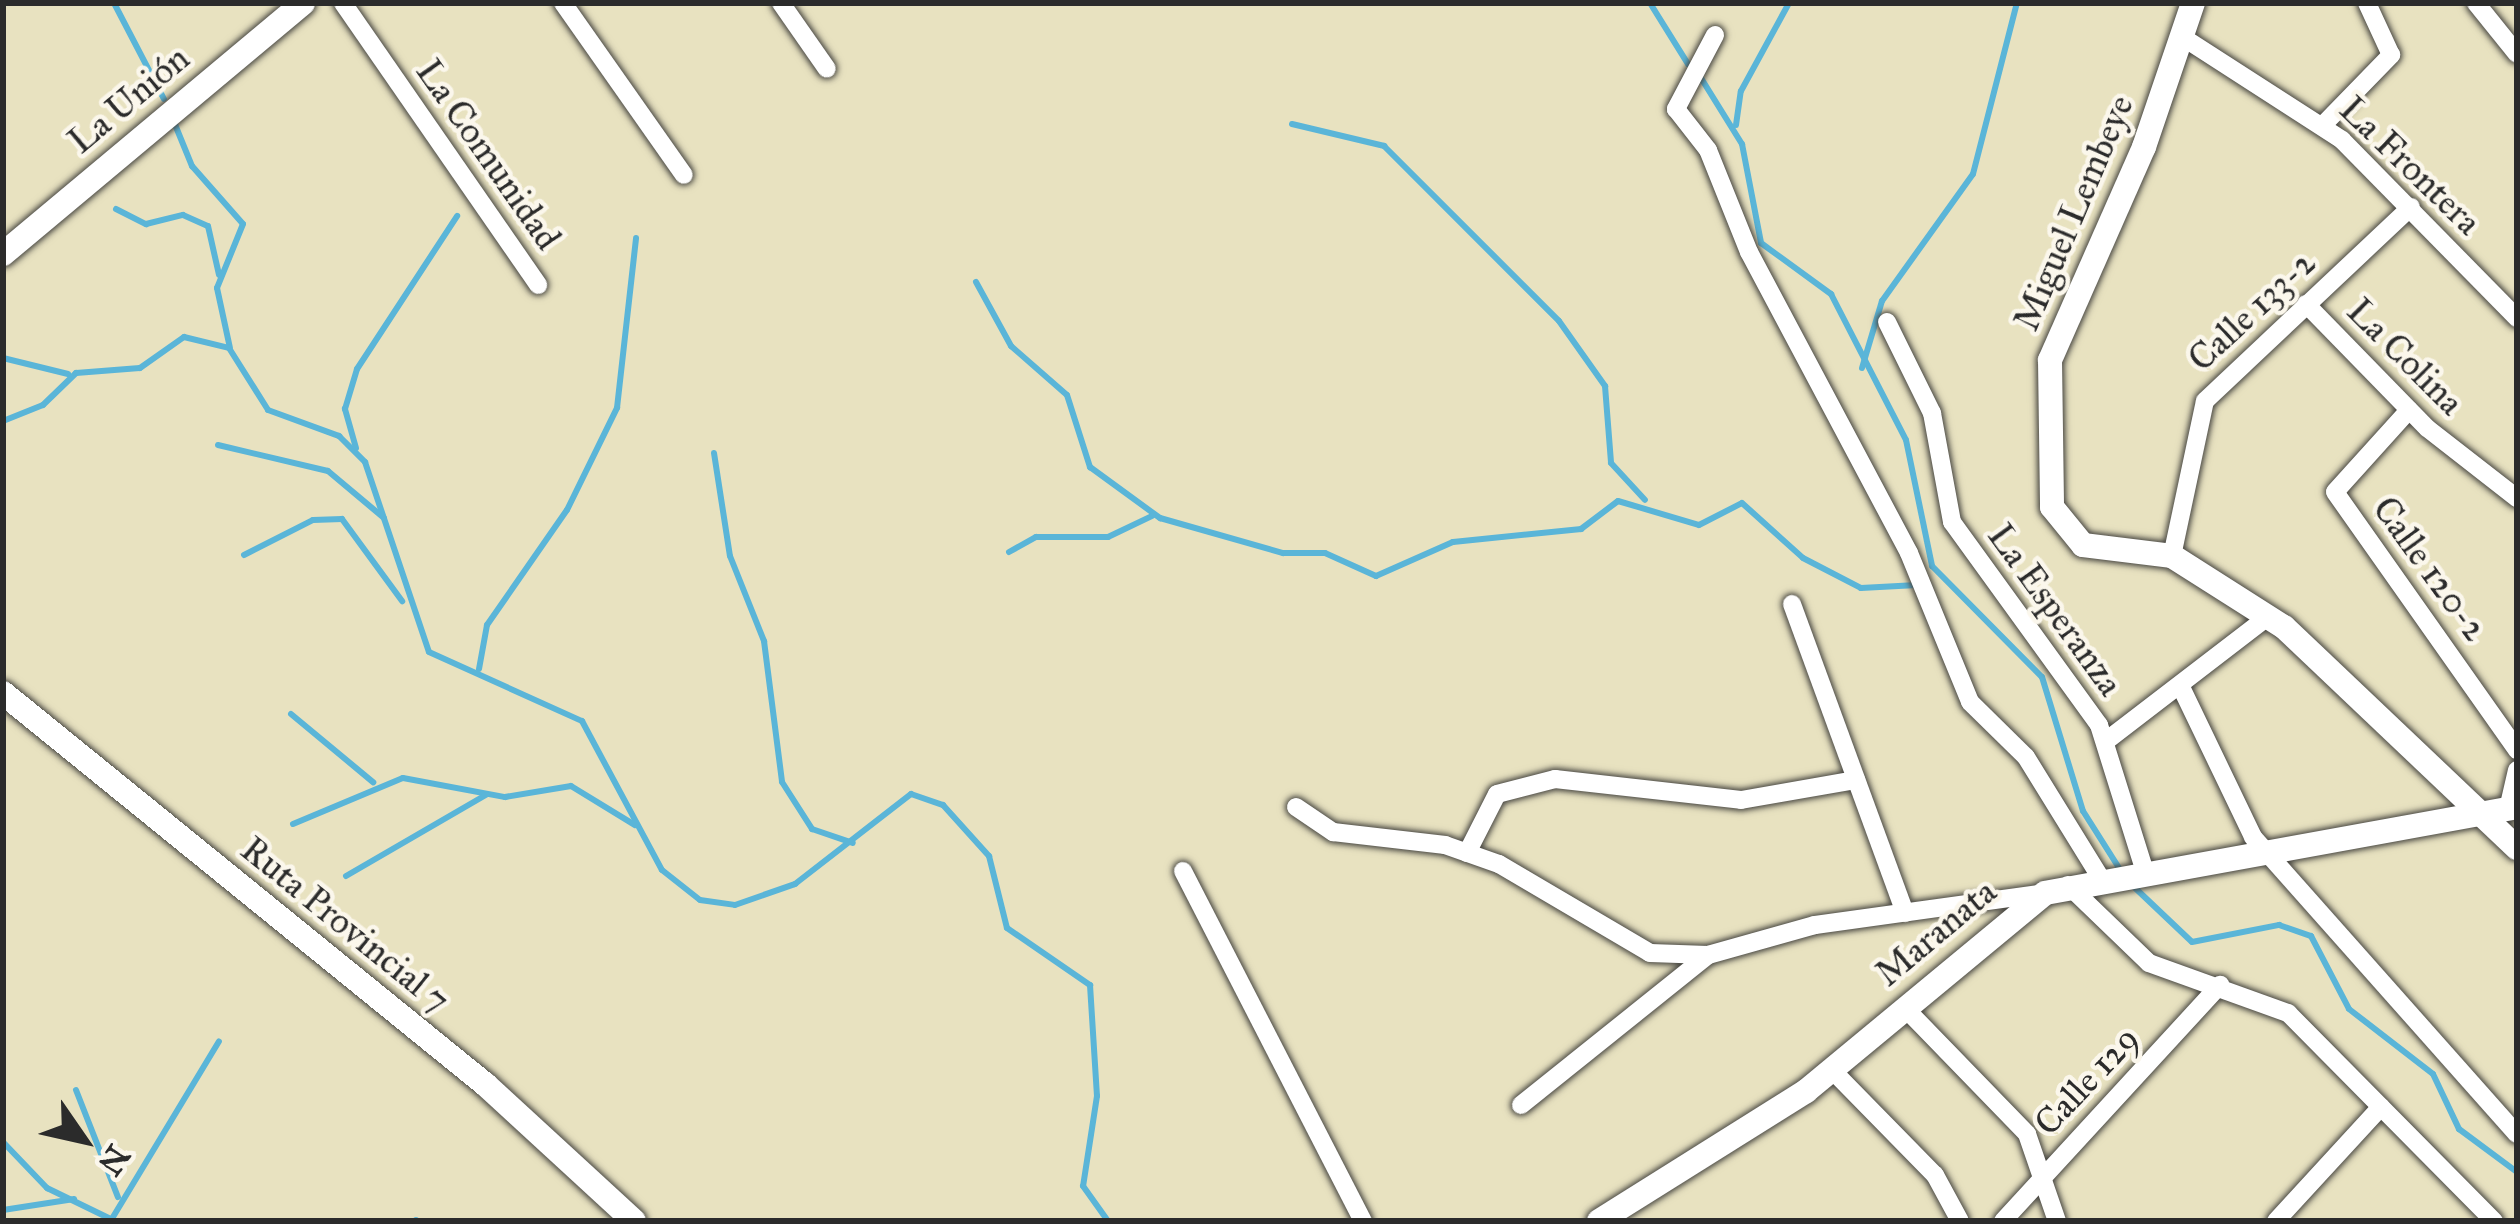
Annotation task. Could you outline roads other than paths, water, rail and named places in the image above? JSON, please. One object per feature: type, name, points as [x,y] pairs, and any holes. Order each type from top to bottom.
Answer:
[{"type":"street","name":"La Unión","points":[[3,254],[303,3]]},
{"type":"street","name":"La Comunidad","points":[[343,3],[538,285]]},
{"type":"street","points":[[563,3],[684,175]]},
{"type":"street","points":[[782,3],[827,69]]},
{"type":"street","name":"Miguel Lembeye","points":[[2193,3],[2184,38],[2055,342],[2044,415],[2048,492],[2065,531],[2093,549],[2172,556],[2269,616],[2517,848]]},
{"type":"street","points":[[2323,124],[2392,46],[2366,3]]},
{"type":"street","points":[[2476,3],[2517,54]]},
{"type":"street","points":[[1715,35],[1676,109],[1708,150],[1749,253],[1909,553],[1970,702],[2026,757],[2102,880]]},
{"type":"street","name":"La Frontera","points":[[2184,38],[2323,124],[2517,319]]},
{"type":"street","name":"Calle 133-2","points":[[2172,556],[2199,411],[2411,208]]},
{"type":"street","name":"La Colina","points":[[2306,304],[2409,410],[2517,499]]},
{"type":"street","name":"La Esperanza","points":[[1887,322],[1931,413],[1961,539],[2106,740],[2145,872]]},
{"type":"street","name":"Calle 120-2","points":[[2409,410],[2336,484],[2517,750]]},
{"type":"street","points":[[1792,604],[1905,913]]},
{"type":"street","points":[[2106,740],[2269,616]]},
{"type":"street","points":[[2180,685],[2266,851],[2517,1135]]},
{"type":"street","name":"Ruta Provincial 7","points":[[3,693],[486,1085],[634,1221]]},
{"type":"street","points":[[1296,807],[1333,832],[1467,853],[1650,953],[1708,956],[1905,913],[2512,808],[2517,770]]},
{"type":"street","points":[[1467,853],[1497,794],[1555,779],[1741,800],[1856,780]]},
{"type":"street","points":[[1183,871],[1364,1221]]},
{"type":"street","points":[[2057,889],[2135,955],[2288,1013],[2494,1221]]},
{"type":"street","name":"Maranata","points":[[1599,1221],[1832,1070],[1904,1007],[2057,889]]},
{"type":"street","points":[[1521,1106],[1708,956]]},
{"type":"street","name":"Calle 129","points":[[2003,1221],[2220,985]]},
{"type":"street","points":[[1904,1007],[2027,1134],[2045,1175],[2057,1221]]},
{"type":"street","points":[[1832,1070],[1935,1174],[1960,1221]]},
{"type":"street","points":[[2276,1221],[2381,1107]]},
{"type":"waterway","points":[[114,3],[164,99]]},
{"type":"waterway","points":[[1650,3],[1688,64]]},
{"type":"waterway","points":[[1736,125],[1741,91],[1789,3]]},
{"type":"waterway","points":[[1862,368],[1882,301],[1973,174],[2017,3]]},
{"type":"waterway","points":[[1701,78],[1742,144],[1761,243],[1831,294],[1906,440],[1932,566],[2042,677],[2083,811],[2121,871]]},
{"type":"waterway","points":[[174,122],[192,166],[243,224],[217,288],[230,348]]},
{"type":"waterway","points":[[1292,124],[1384,146],[1559,321],[1605,386],[1611,463],[1645,500]]},
{"type":"waterway","points":[[116,209],[146,224],[183,215],[208,226],[219,275]]},
{"type":"waterway","points":[[356,448],[345,409],[357,369],[457,216]]},
{"type":"waterway","points":[[479,669],[487,625],[567,510],[617,408],[636,238]]},
{"type":"waterway","points":[[976,282],[1011,346],[1067,395],[1090,467],[1160,518],[1283,553],[1325,553],[1376,576],[1453,542],[1581,529],[1618,501],[1699,525],[1742,503],[1803,558],[1861,588],[1917,585]]},
{"type":"waterway","points":[[3,421],[43,405],[76,373],[140,368],[184,337],[229,348],[268,410],[339,436],[365,462],[429,652],[582,721],[662,870],[700,900],[735,905],[795,884],[911,794],[943,805],[989,856],[1007,928],[1090,985],[1097,1096],[1083,1186],[1108,1221]]},
{"type":"waterway","points":[[3,358],[68,374]]},
{"type":"waterway","points":[[218,445],[328,471],[384,518]]},
{"type":"waterway","points":[[714,453],[730,556],[764,641],[782,782],[812,829],[853,843]]},
{"type":"waterway","points":[[1009,552],[1036,537],[1108,537],[1152,516]]},
{"type":"waterway","points":[[244,555],[313,520],[342,519],[402,601]]},
{"type":"waterway","points":[[291,714],[373,782]]},
{"type":"waterway","points":[[293,824],[403,778],[505,797],[571,786],[635,825]]},
{"type":"waterway","points":[[346,876],[486,795]]},
{"type":"waterway","points":[[2133,886],[2192,942],[2279,925],[2311,936],[2349,1009],[2433,1074],[2459,1129],[2517,1172]]},
{"type":"waterway","points":[[113,1217],[219,1041]]},
{"type":"waterway","points":[[76,1090],[118,1197]]},
{"type":"waterway","points":[[3,1142],[47,1188],[115,1221]]},
{"type":"waterway","points":[[3,1210],[74,1199]]}]
